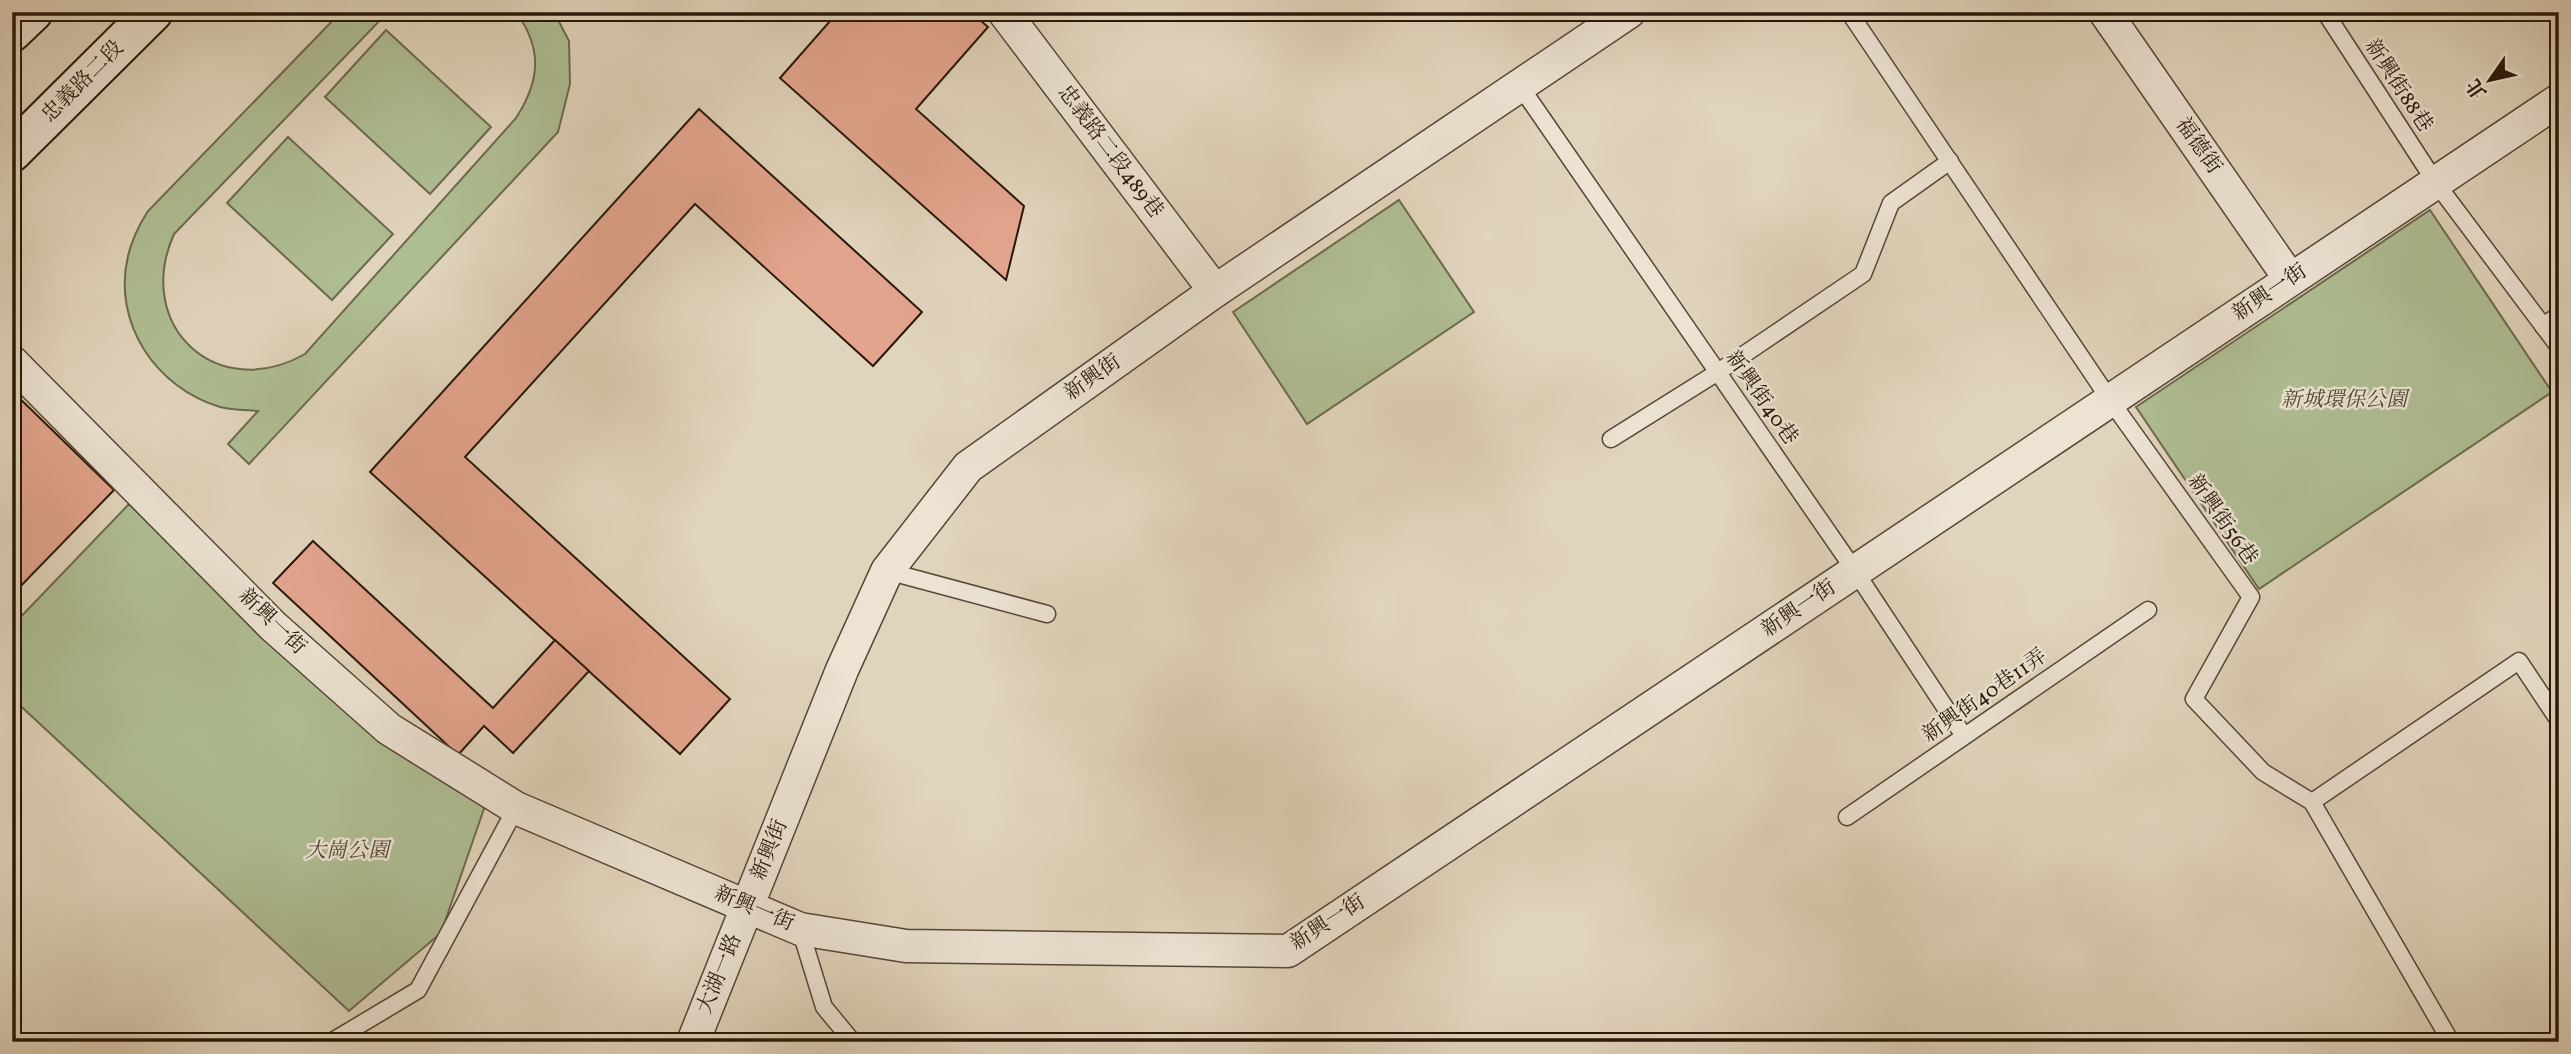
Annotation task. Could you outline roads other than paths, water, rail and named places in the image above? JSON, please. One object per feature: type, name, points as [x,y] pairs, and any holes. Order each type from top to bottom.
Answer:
[{"type":"main road","points":[[12,32],[33,12]]},
{"type":"main road","name":"忠義路二段","points":[[12,152],[153,12]]},
{"type":"street","name":"忠義路二段489巷","points":[[1004,12],[1215,291]]},
{"type":"street","name":"新興街","points":[[747,906],[842,670],[887,571],[968,467],[1215,291],[1629,12]]},
{"type":"street","name":"福德街","points":[[2105,12],[2291,279]]},
{"type":"street","name":"新興一街","points":[[12,362],[273,626],[389,729],[516,808],[800,929],[906,946],[1289,951],[2559,100]]},
{"type":"street","name":"大湖一路","points":[[693,1042],[747,906]]},
{"type":"lane","name":"新興街56巷","points":[[1849,12],[2110,400],[2251,597],[2194,699],[2263,772],[2312,802],[2451,1042]]},
{"type":"lane","name":"新興街88巷","points":[[2325,12],[2437,183],[2559,347]]},
{"type":"lane","name":"新興街40巷","points":[[1520,86],[1855,571],[1964,736]]},
{"type":"lane","points":[[1611,439],[1718,372],[1863,274],[1891,204],[1950,161]]},
{"type":"lane","points":[[2543,326],[2559,315]]},
{"type":"lane","points":[[887,571],[1047,614]]},
{"type":"lane","name":"新興街40巷11弄","points":[[1847,817],[2147,610]]},
{"type":"lane","points":[[2312,802],[2519,661],[2559,722]]},
{"type":"lane","points":[[331,1042],[360,1033],[418,990],[516,808]]},
{"type":"lane","points":[[800,929],[824,1007],[853,1042]]},
{"type":"park label","name":"新城環保公園","points":[[2344,400]]},
{"type":"park label","name":"大崗公園","points":[[347,851]]}]
